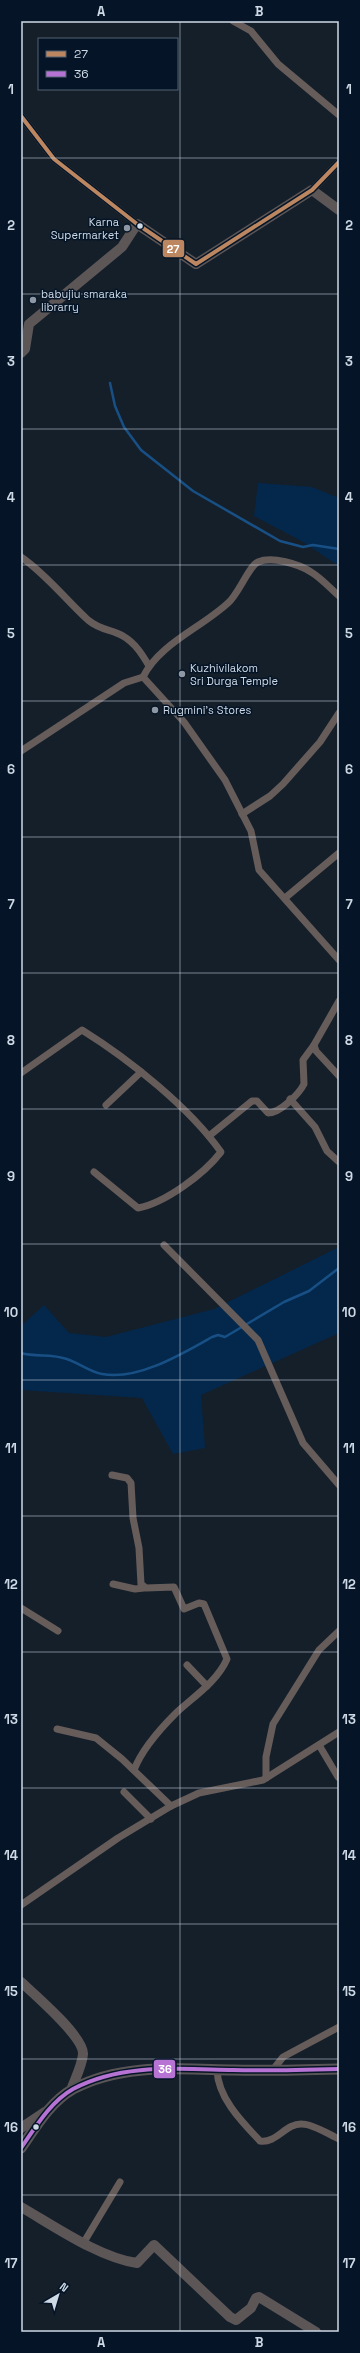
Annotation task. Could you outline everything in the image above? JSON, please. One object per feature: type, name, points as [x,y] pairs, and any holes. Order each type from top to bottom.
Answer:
[{"type":"main road","points":[[21,353],[24,349],[24,334],[28,324],[122,247],[137,224],[196,264],[312,190],[339,210]]},
{"type":"main road","points":[[21,1982],[57,2015],[80,2044],[83,2054],[71,2090]]},
{"type":"main road","points":[[21,2128],[48,2110],[71,2090],[100,2077],[143,2069],[272,2071],[339,2069]]},
{"type":"main road","points":[[21,2148],[48,2110]]},
{"type":"main road","points":[[21,2207],[84,2242],[117,2258],[137,2263],[154,2245],[230,2317],[236,2320],[251,2308],[256,2298],[259,2297],[316,2332]]},
{"type":"street","points":[[232,21],[251,31],[278,64],[339,115]]},
{"type":"street","points":[[21,116],[54,159],[137,224]]},
{"type":"street","points":[[312,190],[339,162]]},
{"type":"street","points":[[21,557],[41,572],[89,621],[104,630],[123,635],[141,651],[149,666]]},
{"type":"street","points":[[21,751],[124,683],[143,677],[149,666],[183,636],[229,602],[245,581],[251,567],[258,562],[285,562],[311,572],[339,596]]},
{"type":"street","points":[[143,677],[184,722],[225,780],[251,831],[259,870],[339,960]]},
{"type":"street","points":[[242,814],[270,796],[283,784],[320,742],[339,713]]},
{"type":"street","points":[[284,898],[339,853]]},
{"type":"street","points":[[209,1136],[252,1101],[257,1101],[268,1113],[273,1113],[290,1099],[304,1084],[303,1060],[338,1006]]},
{"type":"street","points":[[21,1073],[82,1030],[119,1054],[141,1072],[209,1136],[221,1152],[214,1161],[198,1175],[151,1206],[138,1208],[94,1172]]},
{"type":"street","points":[[314,1045],[316,1051],[339,1076]]},
{"type":"street","points":[[106,1105],[141,1072]]},
{"type":"street","points":[[290,1099],[315,1128],[327,1151],[339,1162]]},
{"type":"street","points":[[164,1244],[258,1340],[303,1444],[339,1485]]},
{"type":"street","points":[[112,1475],[127,1478],[132,1483],[133,1518],[139,1548],[141,1584],[144,1588]]},
{"type":"street","points":[[113,1584],[135,1589],[174,1587],[184,1609],[199,1603],[206,1607],[227,1659],[223,1668],[207,1686],[176,1714],[158,1734],[139,1758],[134,1770]]},
{"type":"street","points":[[21,1608],[58,1631]]},
{"type":"street","points":[[266,1778],[266,1757],[273,1724],[319,1650],[339,1631]]},
{"type":"street","points":[[187,1665],[207,1686]]},
{"type":"street","points":[[57,1729],[96,1738],[134,1770],[171,1806]]},
{"type":"street","points":[[21,1905],[105,1847],[171,1806],[198,1793],[231,1788],[266,1778],[339,1732]]},
{"type":"street","points":[[319,1745],[338,1777]]},
{"type":"street","points":[[124,1792],[151,1819]]},
{"type":"street","points":[[272,2071],[283,2057],[339,2027]]},
{"type":"street","points":[[217,2070],[217,2080],[224,2097],[260,2141],[268,2141],[297,2124],[304,2124],[339,2139]]},
{"type":"street","points":[[84,2242],[120,2182]]},
{"type":"shaded area","points":[[258,483],[312,487],[339,498],[339,566],[303,542],[254,516]]},
{"type":"shaded area","points":[[339,1247],[339,1333],[201,1395],[205,1448],[173,1454],[142,1398],[21,1390],[21,1326],[44,1305],[69,1333],[106,1337],[214,1309]]},
{"type":"waterway","points":[[110,383],[115,406],[124,427],[141,450],[193,491],[280,541],[303,547],[313,545],[339,549]]},
{"type":"waterway","points":[[21,1353],[63,1358],[102,1374],[130,1374],[173,1358],[212,1337],[218,1335],[225,1337],[284,1302],[309,1291],[339,1268]]},
{"type":"transit line","name":"27","points":[[21,116],[54,159],[137,224],[196,264],[312,190],[339,162]]},
{"type":"transit line","name":"36","points":[[21,2148],[50,2108],[65,2094],[92,2081],[111,2075],[151,2069],[339,2069]]},
{"type":"place","name":"Karna Supermarket","points":[[127,228]]},
{"type":"place","name":"babujiu smaraka librarry","points":[[33,300]]},
{"type":"place","name":"Kuzhivilakom Sri Durga Temple","points":[[182,674]]},
{"type":"place","name":"Rugmini's Stores","points":[[155,710]]}]
